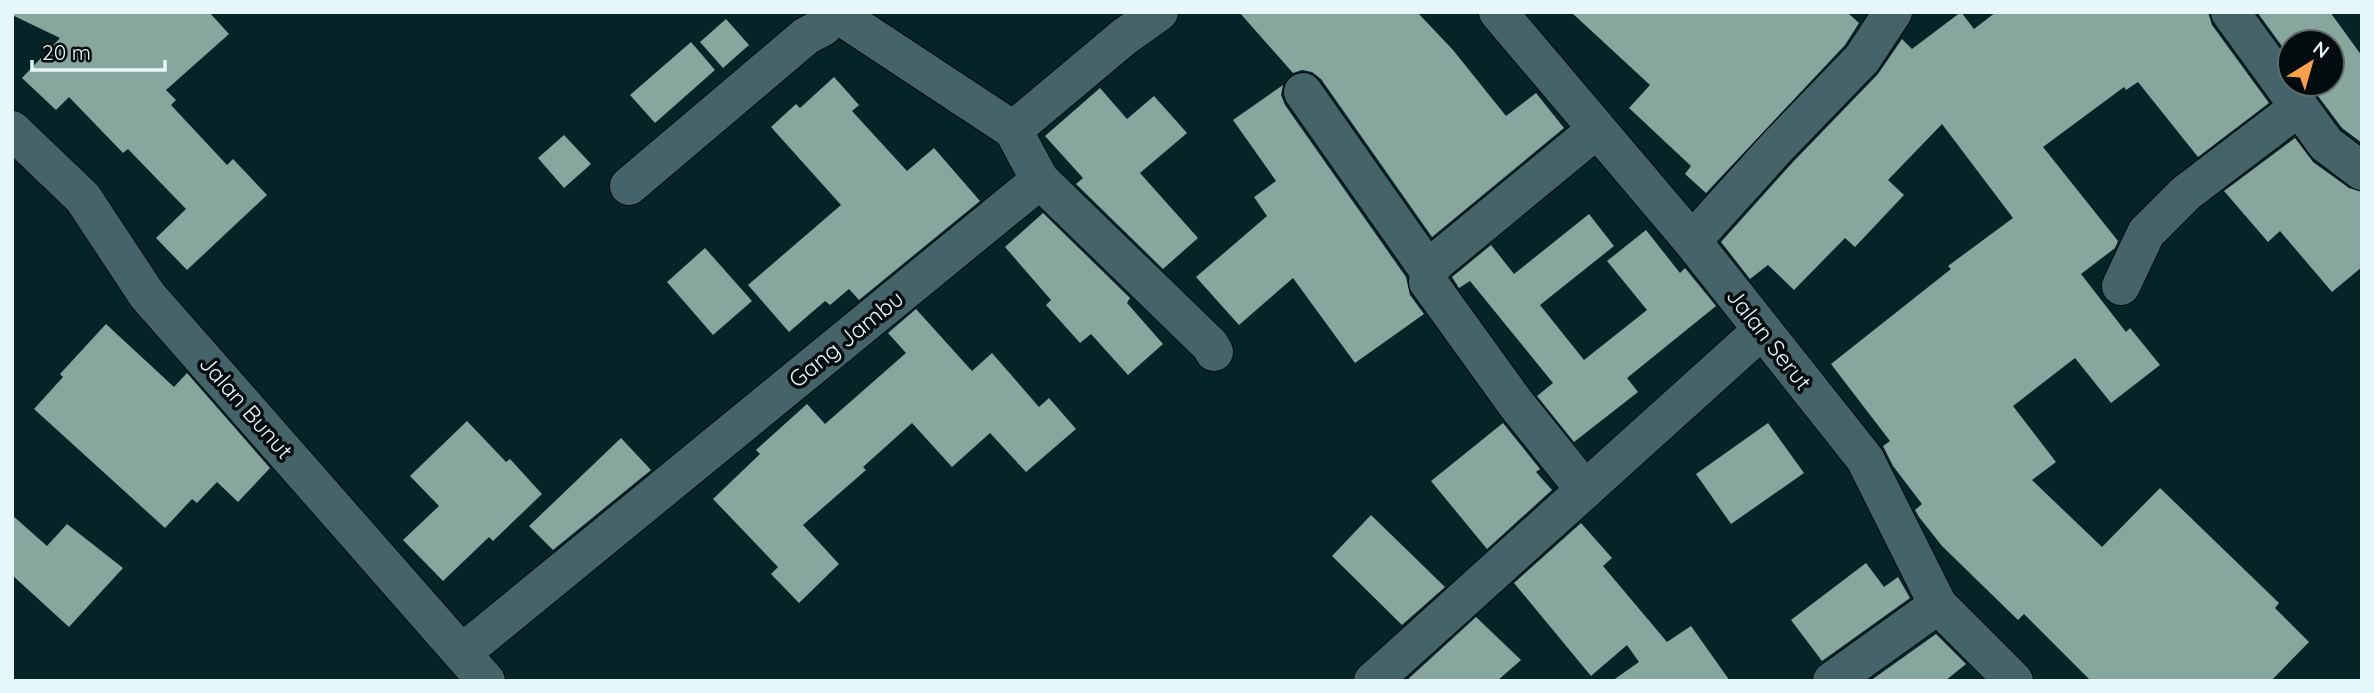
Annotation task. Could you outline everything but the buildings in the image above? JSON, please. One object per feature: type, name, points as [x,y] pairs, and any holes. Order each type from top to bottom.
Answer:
[{"type":"street","points":[[629,186],[806,36],[823,27],[834,12],[1013,130],[1040,180],[1210,345],[1214,352]]},
{"type":"street","points":[[1013,130],[1124,37],[1159,12]]},
{"type":"street","name":"Jalan Serut","points":[[1498,12],[1692,241],[1865,460],[1938,605],[2014,681]]},
{"type":"street","points":[[1692,241],[1862,59],[1893,12]]},
{"type":"street","points":[[2230,12],[2326,144],[2362,171]]},
{"type":"street","points":[[1303,92],[1430,271]]},
{"type":"street","points":[[2121,286],[2146,233],[2186,194],[2299,107]]},
{"type":"street","name":"Jalan Bunut","points":[[12,130],[83,198],[147,295],[474,667]]},
{"type":"street","points":[[1585,490],[1516,404],[1428,282],[1430,271],[1436,262],[1596,130]]},
{"type":"street","name":"Gang Jambu","points":[[474,667],[1040,180]]},
{"type":"street","points":[[1373,681],[1762,330]]},
{"type":"street","points":[[1832,681],[1938,605]]}]
